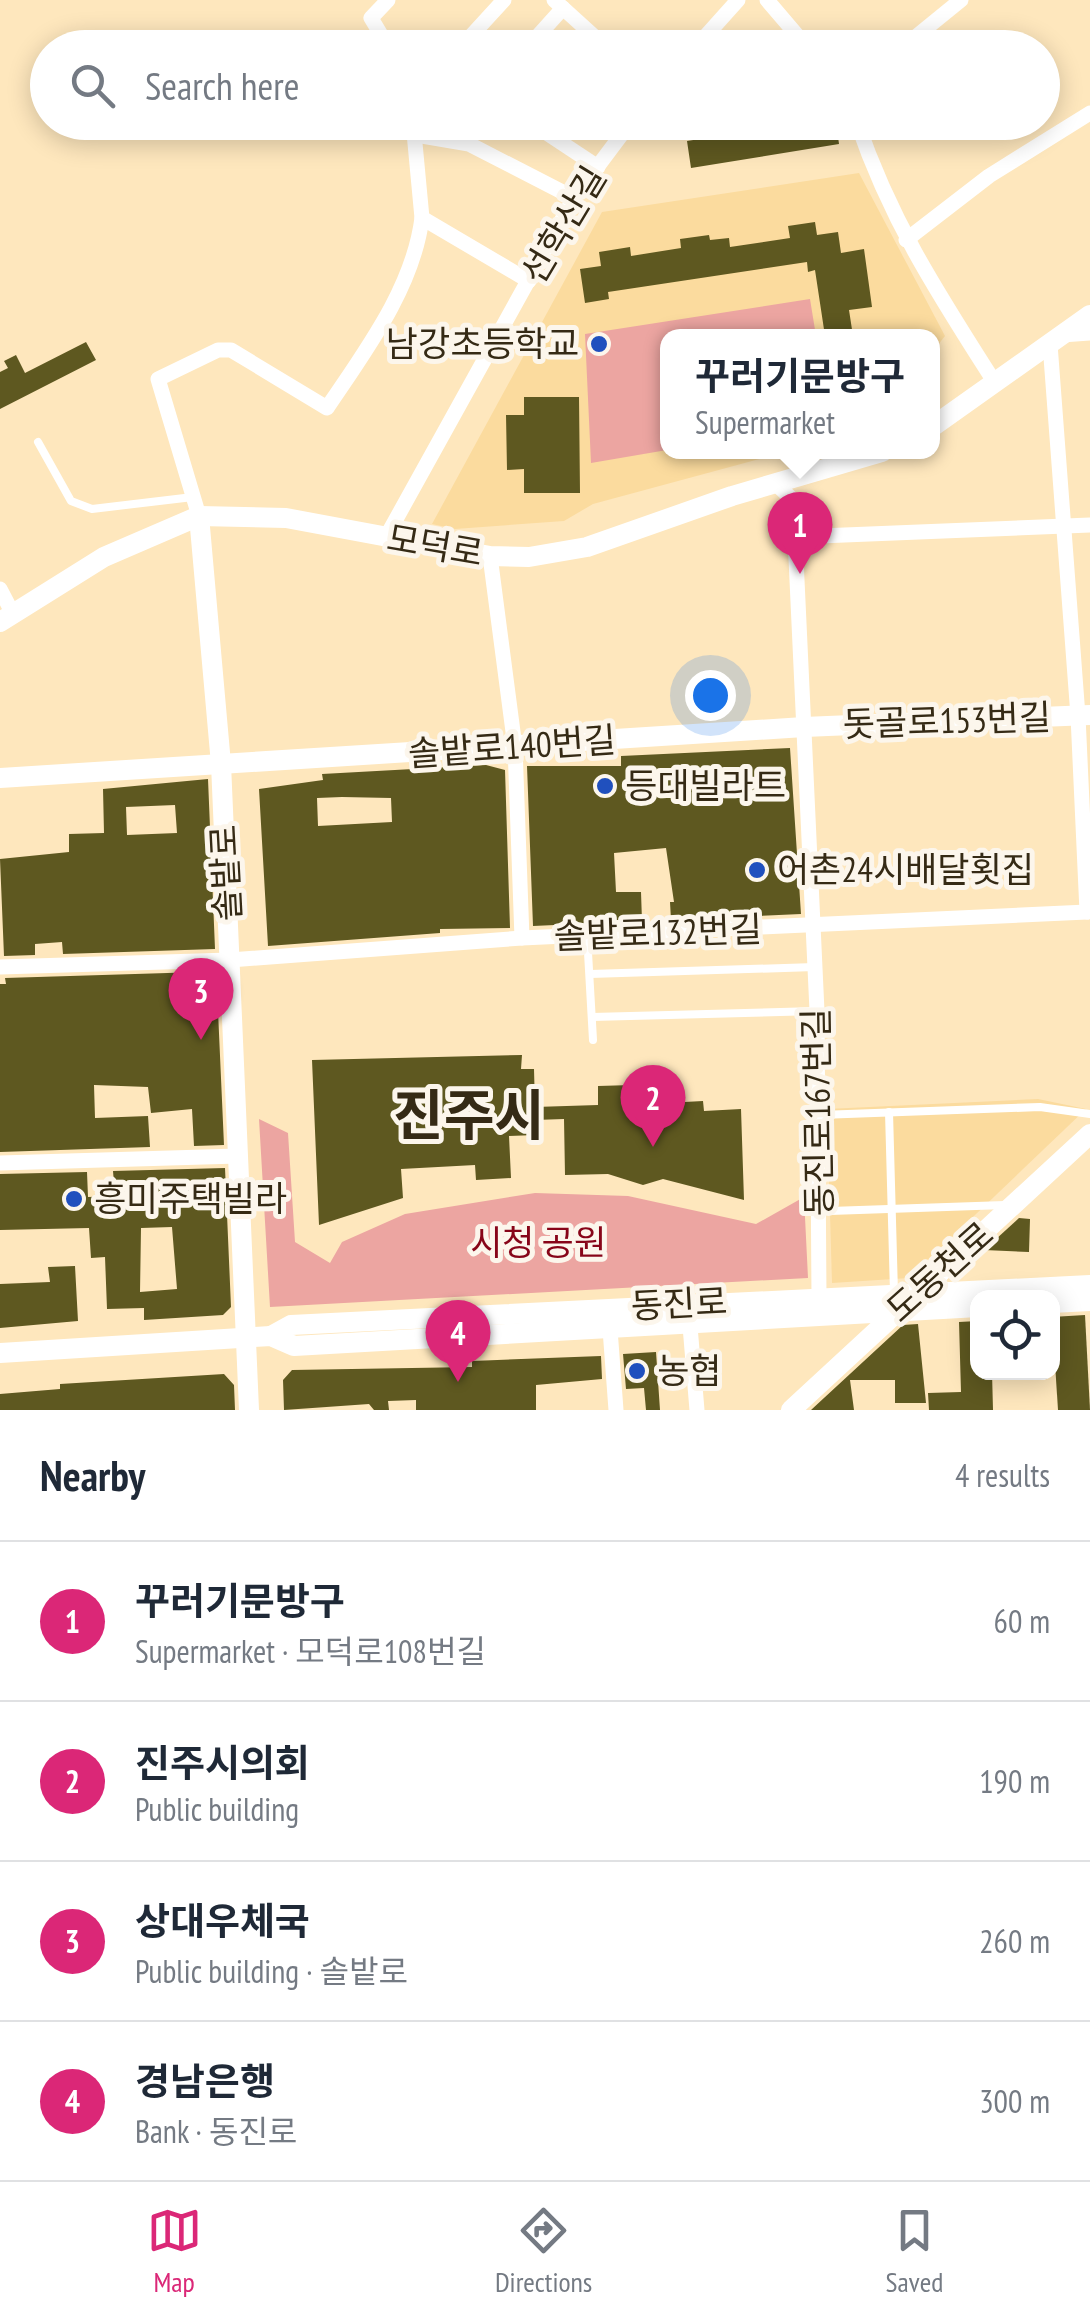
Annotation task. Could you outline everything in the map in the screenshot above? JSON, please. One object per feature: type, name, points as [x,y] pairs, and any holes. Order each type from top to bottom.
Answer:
[{"type":"street","points":[[378,30],[371,18],[388,0]]},
{"type":"street","points":[[476,30],[504,0]]},
{"type":"street","points":[[711,30],[738,0]]},
{"type":"street","points":[[767,0],[793,30]]},
{"type":"street","points":[[924,30],[961,0]]},
{"type":"street","points":[[540,30],[559,4],[587,30]]},
{"type":"street","points":[[1060,131],[1090,113]]},
{"type":"street","points":[[196,506],[158,379],[218,350],[231,350],[327,408],[370,342],[418,254],[422,218],[415,140]]},
{"type":"street","points":[[456,140],[574,198]]},
{"type":"street","points":[[557,140],[598,167]]},
{"type":"street","name":"선학산길","points":[[385,539],[574,198],[618,140]]},
{"type":"street","points":[[863,140],[877,184],[906,240],[994,383]]},
{"type":"street","points":[[906,240],[988,176],[1046,140]]},
{"type":"street","points":[[422,218],[530,281]]},
{"type":"street","points":[[940,421],[1090,314]]},
{"type":"street","points":[[1056,339],[1090,333]]},
{"type":"street","points":[[1056,339],[1064,527],[1084,715],[1089,913]]},
{"type":"street","name":"모덕로","points":[[6,618],[196,506],[286,518],[490,556],[530,558],[588,547],[859,459]]},
{"type":"street","name":"동진로167번길","points":[[776,484],[792,500],[795,537],[816,967],[819,1297]]},
{"type":"street","name":"솔밭로","points":[[196,506],[221,764],[249,1410]]},
{"type":"street","points":[[795,537],[1090,525]]},
{"type":"street","points":[[490,556],[515,747],[522,938]]},
{"type":"street","points":[[0,589],[6,618]]},
{"type":"street","name":"돗골로153번길","points":[[804,727],[1084,715]]},
{"type":"street","name":"솔밭로140번길","points":[[0,778],[804,727]]},
{"type":"street","name":"솔밭로132번길","points":[[0,967],[230,960],[522,938],[1089,913]]},
{"type":"street","name":"도동천로","points":[[918,1292],[1090,1134]]},
{"type":"street","points":[[0,1163],[238,1156]]},
{"type":"street","name":"동진로","points":[[0,1353],[248,1336],[270,1336],[294,1346],[690,1326],[895,1302],[918,1292],[1090,1284]]},
{"type":"street","name":"동진로","points":[[270,1336],[291,1325],[819,1297],[970,1307]]},
{"type":"street","points":[[1060,1303],[1090,1301]]},
{"type":"street","name":"도동천로","points":[[791,1410],[895,1302]]},
{"type":"street","points":[[690,1326],[697,1410]]},
{"type":"street","points":[[610,1329],[616,1410]]},
{"type":"lane","points":[[38,442],[71,500],[92,510],[196,506]]},
{"type":"lane","points":[[588,935],[593,1040]]},
{"type":"lane","points":[[590,974],[816,967]]},
{"type":"lane","points":[[592,1018],[817,1011]]},
{"type":"lane","points":[[820,1114],[1040,1107],[1090,1114]]},
{"type":"lane","points":[[889,1112],[895,1302]]},
{"type":"lane","points":[[830,1210],[1014,1204]]},
{"type":"shaded area","name":"남강초등학교","points":[[859,173],[945,336],[940,342],[940,329],[660,329],[660,459],[759,459],[593,504],[564,521],[455,529],[432,524],[602,212]]},
{"type":"shaded area","points":[[1038,1099],[1086,1109],[909,1278],[832,1283],[827,1109]]},
{"type":"green space","points":[[810,299],[815,329],[660,329],[660,451],[591,463],[585,334]]},
{"type":"green space","name":"시청 공원","points":[[259,1119],[288,1133],[295,1242],[330,1263],[342,1242],[405,1214],[535,1193],[628,1196],[756,1224],[804,1197],[808,1278],[270,1307]]},
{"type":"building","points":[[838,140],[839,144],[691,168],[687,141]]},
{"type":"building","points":[[815,222],[817,235],[838,232],[841,253],[864,249],[872,307],[849,310],[852,329],[824,329],[815,270],[808,272],[807,262],[608,292],[609,299],[585,303],[580,269],[601,266],[599,252],[630,247],[631,256],[681,248],[680,239],[709,235],[710,240],[729,238],[730,247],[790,238],[788,226]]},
{"type":"building","points":[[86,342],[96,360],[0,409],[0,372],[8,368],[4,361],[16,355],[25,373]]},
{"type":"building","points":[[524,397],[579,397],[580,493],[524,493],[524,469],[507,470],[506,415],[524,415]]},
{"type":"building","points":[[790,748],[801,914],[671,920],[670,902],[674,902],[666,848],[614,853],[616,892],[641,892],[642,921],[533,926],[527,766],[621,766],[621,756]]},
{"type":"building","points":[[486,765],[505,770],[510,928],[440,929],[440,933],[268,946],[259,789],[323,780],[322,774]],"holes":[[[317,798],[391,798],[392,822],[318,826]]]},
{"type":"building","points":[[208,779],[215,949],[63,954],[62,942],[35,944],[35,955],[4,956],[0,859],[69,852],[69,834],[104,833],[103,789]],"holes":[[[175,805],[177,833],[127,835],[126,807]]]},
{"type":"building","points":[[200,972],[203,1011],[218,1011],[224,1145],[194,1146],[192,1109],[151,1113],[148,1087],[94,1085],[95,1118],[148,1116],[150,1147],[0,1152],[0,984],[6,984],[5,978]]},
{"type":"building","points":[[522,1055],[521,1069],[534,1069],[535,1107],[598,1105],[598,1086],[666,1084],[666,1103],[703,1101],[704,1111],[741,1109],[744,1200],[663,1179],[643,1185],[608,1174],[565,1175],[564,1119],[535,1120],[536,1135],[509,1136],[511,1178],[476,1180],[475,1165],[401,1169],[403,1198],[319,1225],[312,1060]]},
{"type":"building","points":[[225,1168],[231,1307],[223,1315],[144,1320],[144,1308],[107,1309],[105,1257],[91,1258],[89,1228],[0,1230],[0,1174],[87,1172],[88,1197],[115,1196],[113,1171]],"holes":[[[172,1227],[177,1289],[140,1292],[141,1228]]]},
{"type":"building","points":[[1019,1218],[1030,1219],[1029,1252],[984,1250]]},
{"type":"building","points":[[75,1266],[78,1321],[0,1328],[0,1284],[50,1282],[48,1267]]},
{"type":"building","points":[[1085,1315],[1090,1410],[1058,1410],[1060,1317]]},
{"type":"building","points":[[970,1321],[970,1380],[992,1380],[993,1410],[929,1410],[928,1393],[961,1392],[959,1322]]},
{"type":"building","points":[[918,1324],[926,1403],[895,1403],[895,1380],[850,1380],[854,1410],[811,1410],[903,1325]]},
{"type":"building","name":"농협","points":[[656,1352],[660,1410],[646,1410],[644,1388],[626,1389],[623,1354]]},
{"type":"building","points":[[601,1356],[602,1379],[536,1385],[536,1410],[416,1410],[416,1400],[388,1401],[389,1410],[374,1410],[369,1404],[284,1410],[283,1380],[292,1370],[472,1367],[472,1361]]},
{"type":"building","points":[[224,1374],[234,1385],[235,1410],[0,1410],[0,1394],[60,1389],[60,1384]]},
{"type":"place","name":"남강초등학교","points":[[599,344]]},
{"type":"place","name":"꾸러기문방구","points":[[800,574]]},
{"type":"place","name":"등대빌라트","points":[[605,786]]},
{"type":"place","name":"어촌24시배달횟집","points":[[757,870]]},
{"type":"place","name":"상대우체국","points":[[201,1040]]},
{"type":"place","name":"진주시의회","points":[[653,1147]]},
{"type":"place","name":"흥미주택빌라","points":[[74,1199]]},
{"type":"place","name":"농협","points":[[637,1371]]},
{"type":"place","name":"경남은행","points":[[458,1382]]},
{"type":"district","name":"진주시","points":[[469,1116]]}]
